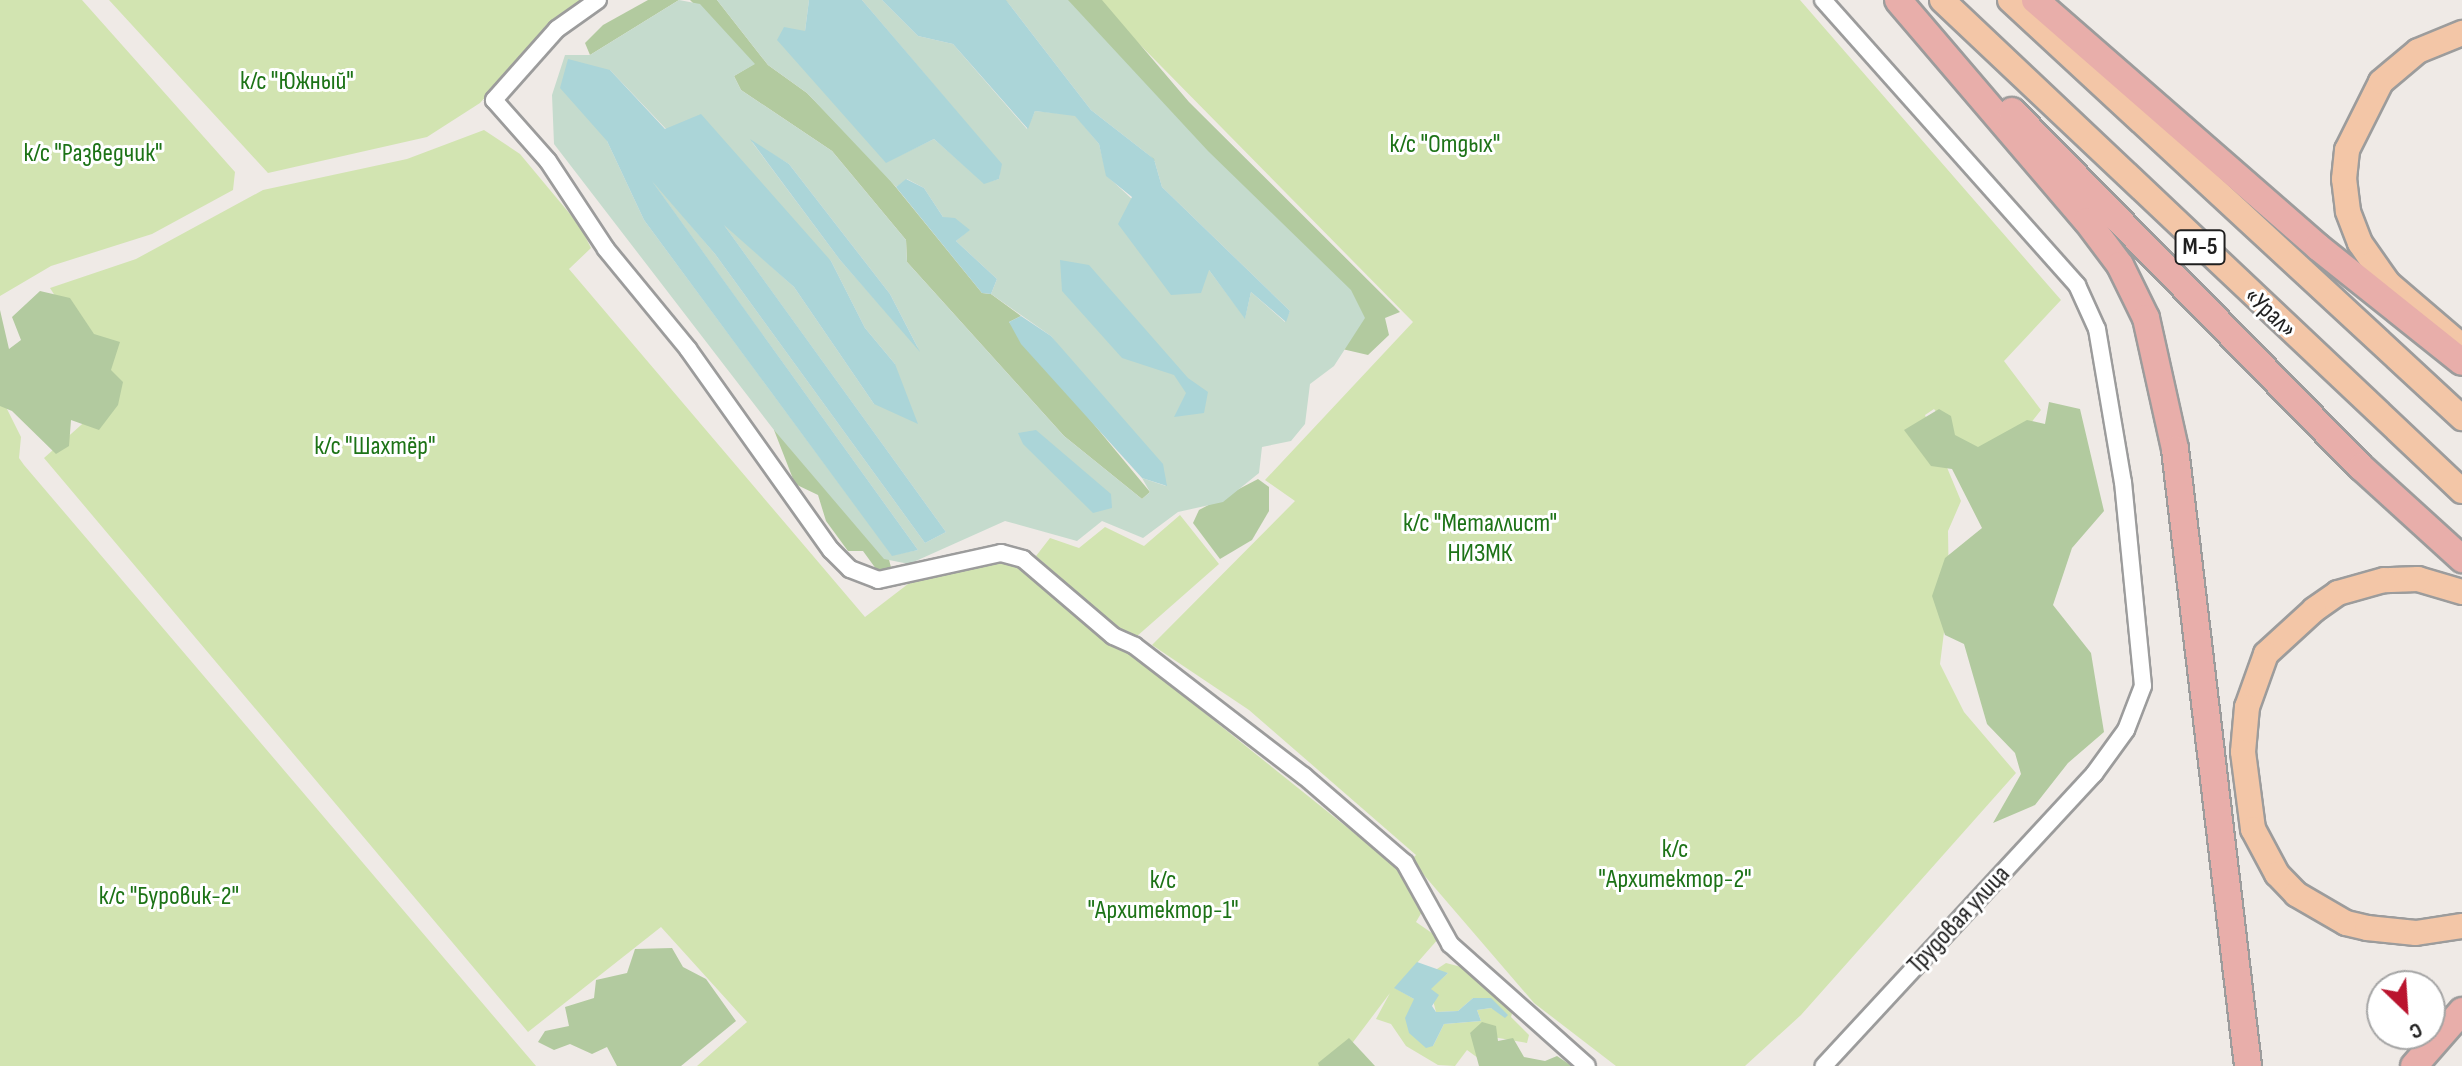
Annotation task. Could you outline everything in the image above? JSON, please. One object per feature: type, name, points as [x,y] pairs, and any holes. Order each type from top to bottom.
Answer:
[{"type":"highway","points":[[1900,0],[2350,455],[2462,559]]},
{"type":"highway","points":[[1900,0],[2087,221],[2120,265],[2146,318],[2175,449],[2248,1066]]},
{"type":"highway","points":[[2035,0],[2306,237],[2462,362]]},
{"type":"highway","points":[[2414,1066],[2462,1011]]},
{"type":"main road","name":"«Урал»","points":[[1942,0],[2462,491]]},
{"type":"main road","name":"«Урал»","points":[[2010,0],[2462,418]]},
{"type":"main road","points":[[2462,33],[2418,51],[2381,82],[2352,135],[2344,179],[2348,211],[2360,243],[2388,283],[2462,346]]},
{"type":"main road","points":[[2462,592],[2418,579],[2384,580],[2338,593],[2314,610],[2266,654],[2252,686],[2243,752],[2253,829],[2277,874],[2296,894],[2346,923],[2367,928],[2416,933],[2462,926]]},
{"type":"street","points":[[598,0],[557,29],[494,100],[548,161],[606,249],[688,349],[831,550],[850,569],[878,580],[1001,553],[1023,559],[1113,636],[1135,646],[1304,776],[1405,863],[1450,944],[1587,1066]]},
{"type":"street","name":"Трудовая улица","points":[[1823,0],[2077,285],[2097,329],[2123,482],[2143,686],[2126,730],[2094,774],[1824,1066]]},
{"type":"green space","name":"к/с \"Разведчик\"","points":[[0,0],[82,0],[235,172],[233,190],[152,234],[51,266],[0,296]]},
{"type":"green space","name":"к/с \"Южный\"","points":[[109,0],[587,0],[550,23],[480,103],[427,137],[268,173]]},
{"type":"green space","points":[[648,0],[679,0],[590,55],[585,43],[603,25]]},
{"type":"green space","points":[[679,0],[700,4],[755,64],[734,76],[741,90],[832,151],[906,240],[907,262],[1064,436],[1142,499],[1150,492],[1142,478],[1166,486],[1051,336],[991,294],[997,279],[956,241],[969,230],[943,217],[924,188],[907,179],[896,187],[807,93],[768,65],[717,0],[809,0],[805,31],[778,40],[886,162],[934,139],[984,183],[999,179],[1001,164],[862,0],[882,0],[918,36],[953,44],[1027,129],[1035,111],[1075,115],[1099,144],[1107,176],[1209,270],[1245,318],[1251,292],[1285,322],[1290,311],[1162,187],[1154,159],[1091,110],[1006,0],[1068,0],[1208,151],[1351,290],[1365,318],[1334,366],[1310,384],[1305,424],[1291,441],[1262,447],[1259,473],[1223,502],[1178,512],[1143,538],[1102,521],[1077,541],[1005,521],[909,564],[884,559],[774,430],[554,144],[552,95],[565,55],[590,55]],"holes":[[[610,70],[666,129],[831,261],[865,328],[895,364],[874,404],[794,287],[721,221],[946,532],[925,543],[715,254],[643,169],[918,550],[892,555],[644,220],[607,141]],[[752,142],[789,164],[890,294],[918,348],[840,260]]]},
{"type":"green space","points":[[690,0],[717,0],[768,65],[807,93],[881,169],[982,293],[991,294],[1021,316],[1009,322],[1150,492],[1142,499],[1064,436],[907,262],[906,240],[832,151],[741,90],[734,76],[754,64]]},
{"type":"green space","points":[[1006,0],[1102,0],[1189,102],[1400,312],[1385,318],[1389,335],[1368,355],[1325,345]]},
{"type":"green space","points":[[1096,0],[1800,0],[2061,300],[2004,361],[2041,410],[1988,478],[1934,409],[1925,415],[1961,501],[1948,531],[1949,592],[1940,664],[1964,712],[2016,773],[1801,1015],[1745,1066],[1616,1066],[1534,1003],[1411,860],[1416,855],[1249,710],[1152,645],[1295,501],[1265,480],[1413,322]]},
{"type":"green space","name":"к/с \"Шахтёр\"","points":[[484,130],[520,154],[580,226],[591,248],[569,269],[865,617],[908,584],[998,558],[1019,564],[1404,873],[1423,910],[1416,922],[1439,938],[1395,988],[1414,999],[1433,1046],[1444,1024],[1481,1021],[1477,1010],[1491,1008],[1508,1015],[1473,998],[1458,1011],[1436,1012],[1430,989],[1448,973],[1434,971],[1446,963],[1469,969],[1491,985],[1493,994],[1513,1010],[1511,1017],[1529,1035],[1527,1043],[1470,1033],[1482,1061],[1467,1050],[1455,1066],[1438,1065],[1406,1046],[1391,1024],[1376,1019],[1390,993],[1335,1066],[697,1066],[747,1022],[661,927],[528,1032],[44,458],[117,393],[50,288],[136,259],[263,190],[407,159]]},
{"type":"green space","points":[[40,291],[70,298],[94,334],[120,342],[111,370],[123,382],[118,405],[99,430],[71,420],[69,446],[56,454],[12,411],[0,406],[0,310],[9,349],[21,340],[12,317]]},
{"type":"green space","name":"к/с \"Буровик-2\"","points":[[0,395],[21,437],[19,458],[24,465],[536,1066],[0,1066]]},
{"type":"green space","points":[[2049,402],[2080,409],[2104,511],[2072,548],[2053,605],[2091,653],[2104,732],[2068,763],[2035,805],[1993,823],[2021,774],[2015,753],[1987,724],[1964,644],[1945,635],[1932,596],[1945,558],[1982,528],[1952,469],[1931,466],[1904,430],[1939,409],[1951,416],[1955,435],[1978,447],[2027,420],[2045,424]]},
{"type":"green space","points":[[789,429],[888,556],[892,571],[879,573],[863,551],[848,551],[826,521],[818,495],[795,484],[774,430]]},
{"type":"green space","points":[[1258,479],[1269,487],[1269,511],[1252,540],[1220,559],[1193,523],[1199,510]]},
{"type":"green space","points":[[1180,515],[1219,564],[1136,637],[1114,625],[1036,556],[1050,538],[1079,548],[1105,527],[1144,546]]},
{"type":"green space","points":[[672,948],[683,967],[706,979],[736,1021],[681,1066],[617,1066],[607,1047],[592,1054],[570,1044],[554,1050],[538,1042],[545,1031],[569,1026],[565,1007],[594,998],[596,980],[627,973],[635,949]]},
{"type":"green space","points":[[1482,1022],[1496,1026],[1498,1041],[1513,1038],[1524,1057],[1545,1061],[1557,1056],[1572,1066],[1479,1066],[1470,1033]]},
{"type":"green space","points":[[1349,1038],[1375,1066],[1319,1066],[1318,1063]]},
{"type":"water","points":[[809,0],[862,0],[1002,164],[999,179],[984,184],[934,139],[886,163],[777,40],[784,27],[805,31]]},
{"type":"water","points":[[882,0],[1006,0],[1091,110],[1154,159],[1162,187],[1290,311],[1286,322],[1251,292],[1245,319],[1209,270],[1201,293],[1171,295],[1118,224],[1132,197],[1106,176],[1099,144],[1075,116],[1035,111],[1028,129],[953,44],[918,36]]},
{"type":"water","points":[[568,59],[610,70],[665,129],[701,114],[831,261],[865,328],[895,364],[918,424],[874,404],[794,287],[724,225],[946,532],[925,543],[715,254],[652,181],[918,550],[892,556],[644,220],[607,141],[560,88]]},
{"type":"water","points":[[750,139],[789,164],[890,294],[920,352],[840,260]]},
{"type":"water","points":[[906,179],[924,188],[943,217],[955,218],[970,230],[956,241],[997,279],[991,294],[982,293],[896,187]]},
{"type":"water","points":[[1060,260],[1089,265],[1188,378],[1208,392],[1204,413],[1174,417],[1186,393],[1174,375],[1122,358],[1062,291]]},
{"type":"water","points":[[1021,316],[1051,336],[1163,464],[1167,486],[1142,478],[1021,344],[1009,322]]},
{"type":"water","points":[[1036,430],[1111,494],[1112,508],[1093,513],[1023,444],[1018,433]]},
{"type":"water","points":[[1417,962],[1448,973],[1431,989],[1439,995],[1432,1006],[1436,1012],[1458,1011],[1473,998],[1491,998],[1508,1015],[1505,1018],[1491,1008],[1477,1010],[1481,1021],[1444,1024],[1433,1046],[1426,1048],[1409,1033],[1405,1018],[1414,999],[1394,988]]},
{"type":"park label","name":"к/с \"Отдых\"","points":[[1445,145]]},
{"type":"park label","name":"к/с \"Металлист\" НИЗМК","points":[[1480,539]]},
{"type":"park label","name":"к/с \"Архитектор-2\"","points":[[1675,865]]},
{"type":"park label","name":"к/с \"Архитектор-1\"","points":[[1163,896]]}]
